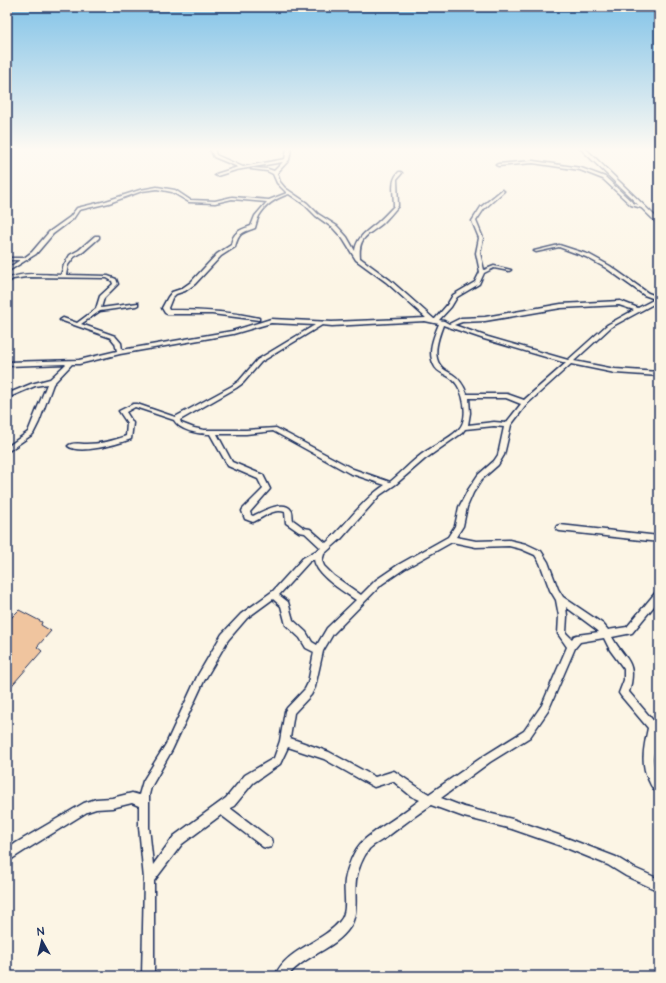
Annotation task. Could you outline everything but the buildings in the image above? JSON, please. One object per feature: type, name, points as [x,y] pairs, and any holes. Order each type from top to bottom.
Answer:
[{"type":"highway","points":[[630,195],[659,222]]},
{"type":"street","points":[[7,272],[34,253],[51,233],[72,218],[78,209],[129,195]]},
{"type":"street","points":[[181,195],[182,197],[189,201],[215,202],[237,198],[269,201],[285,195]]},
{"type":"street","points":[[293,195],[306,204],[317,215],[335,227],[345,238],[358,259],[388,281],[436,321]]},
{"type":"street","points":[[358,259],[360,240],[364,233],[380,223],[396,206],[396,195]]},
{"type":"street","points":[[482,272],[478,253],[481,238],[474,222],[482,208],[497,195]]},
{"type":"street","points":[[622,195],[632,204],[642,207]]},
{"type":"street","points":[[257,320],[237,315],[204,311],[167,312],[165,308],[174,293],[183,290],[193,283],[219,255],[233,246],[234,240],[239,232],[253,227],[256,217],[269,201]]},
{"type":"street","points":[[63,277],[66,265],[72,256],[81,251],[97,237]]},
{"type":"street","points":[[536,251],[559,246],[588,256],[608,267],[646,294],[659,298]]},
{"type":"street","points":[[7,259],[24,259]]},
{"type":"street","points":[[360,599],[323,570],[318,562],[318,558],[324,550],[353,522],[378,492],[394,482],[423,457],[460,432],[464,427],[468,413],[463,388],[456,380],[438,368],[436,363],[434,344],[436,321],[449,306],[455,296],[476,283],[482,272],[494,267],[509,270]]},
{"type":"street","points":[[7,282],[10,277],[26,276],[104,276],[114,280],[116,284],[102,297],[98,310]]},
{"type":"street","points":[[659,287],[659,298]]},
{"type":"street","points":[[149,879],[178,840],[222,809],[230,802],[249,779],[277,761],[285,741],[289,715],[293,708],[308,692],[312,684],[319,650],[330,632],[360,599],[387,575],[451,539],[459,526],[463,507],[470,492],[480,477],[496,463],[501,455],[508,425],[525,403],[609,326],[659,298]]},
{"type":"street","points":[[450,325],[461,320],[490,318],[560,306],[620,303],[638,310]]},
{"type":"street","points":[[77,324],[98,310],[136,304]]},
{"type":"street","points":[[63,320],[112,337],[118,343],[120,352]]},
{"type":"street","points":[[8,363],[70,363],[91,360],[120,352],[233,332],[268,322],[322,323],[436,321],[486,338],[569,362],[615,371],[659,374]]},
{"type":"street","points":[[176,420],[234,387],[241,382],[259,361],[322,323]]},
{"type":"street","points":[[7,450],[31,433],[51,382],[70,363]]},
{"type":"street","points":[[7,396],[33,385],[51,382]]},
{"type":"street","points":[[465,396],[506,396],[525,403]]},
{"type":"street","points":[[71,446],[88,447],[114,443],[129,436],[130,423],[122,411],[135,405],[176,420],[179,424],[193,430],[213,432],[246,432],[274,429],[351,471],[389,484]]},
{"type":"street","points":[[464,427],[494,424],[508,425]]},
{"type":"street","points":[[213,432],[230,464],[261,477],[267,489],[246,511],[248,517],[253,519],[275,508],[283,508],[288,511],[289,521],[302,530],[307,531],[324,550]]},
{"type":"street","points":[[560,528],[659,539]]},
{"type":"street","points":[[451,539],[476,544],[509,543],[534,550],[541,557],[554,590],[560,599],[600,627],[606,633],[613,647],[628,669],[628,680],[624,693],[656,728],[647,758],[652,780],[659,788]]},
{"type":"street","points":[[148,976],[149,879],[143,802],[147,785],[172,740],[195,689],[225,637],[244,616],[274,595],[306,560],[324,550]]},
{"type":"street","points":[[281,976],[292,963],[335,934],[345,924],[350,915],[351,880],[354,865],[366,846],[429,799],[487,759],[522,738],[531,730],[545,708],[572,646],[577,639],[581,637],[630,629],[659,594]]},
{"type":"street","points":[[274,595],[286,604],[289,622],[303,635],[310,645],[319,650]]},
{"type":"street","points":[[560,599],[563,616],[562,634],[572,646]]},
{"type":"street","points":[[285,741],[326,755],[374,782],[394,776],[415,792],[429,799],[464,812],[512,824],[564,842],[612,861],[630,872],[659,884]]},
{"type":"street","points":[[7,857],[20,847],[84,808],[96,804],[112,803],[132,798],[143,802]]},
{"type":"street","points":[[222,809],[267,843]]}]
